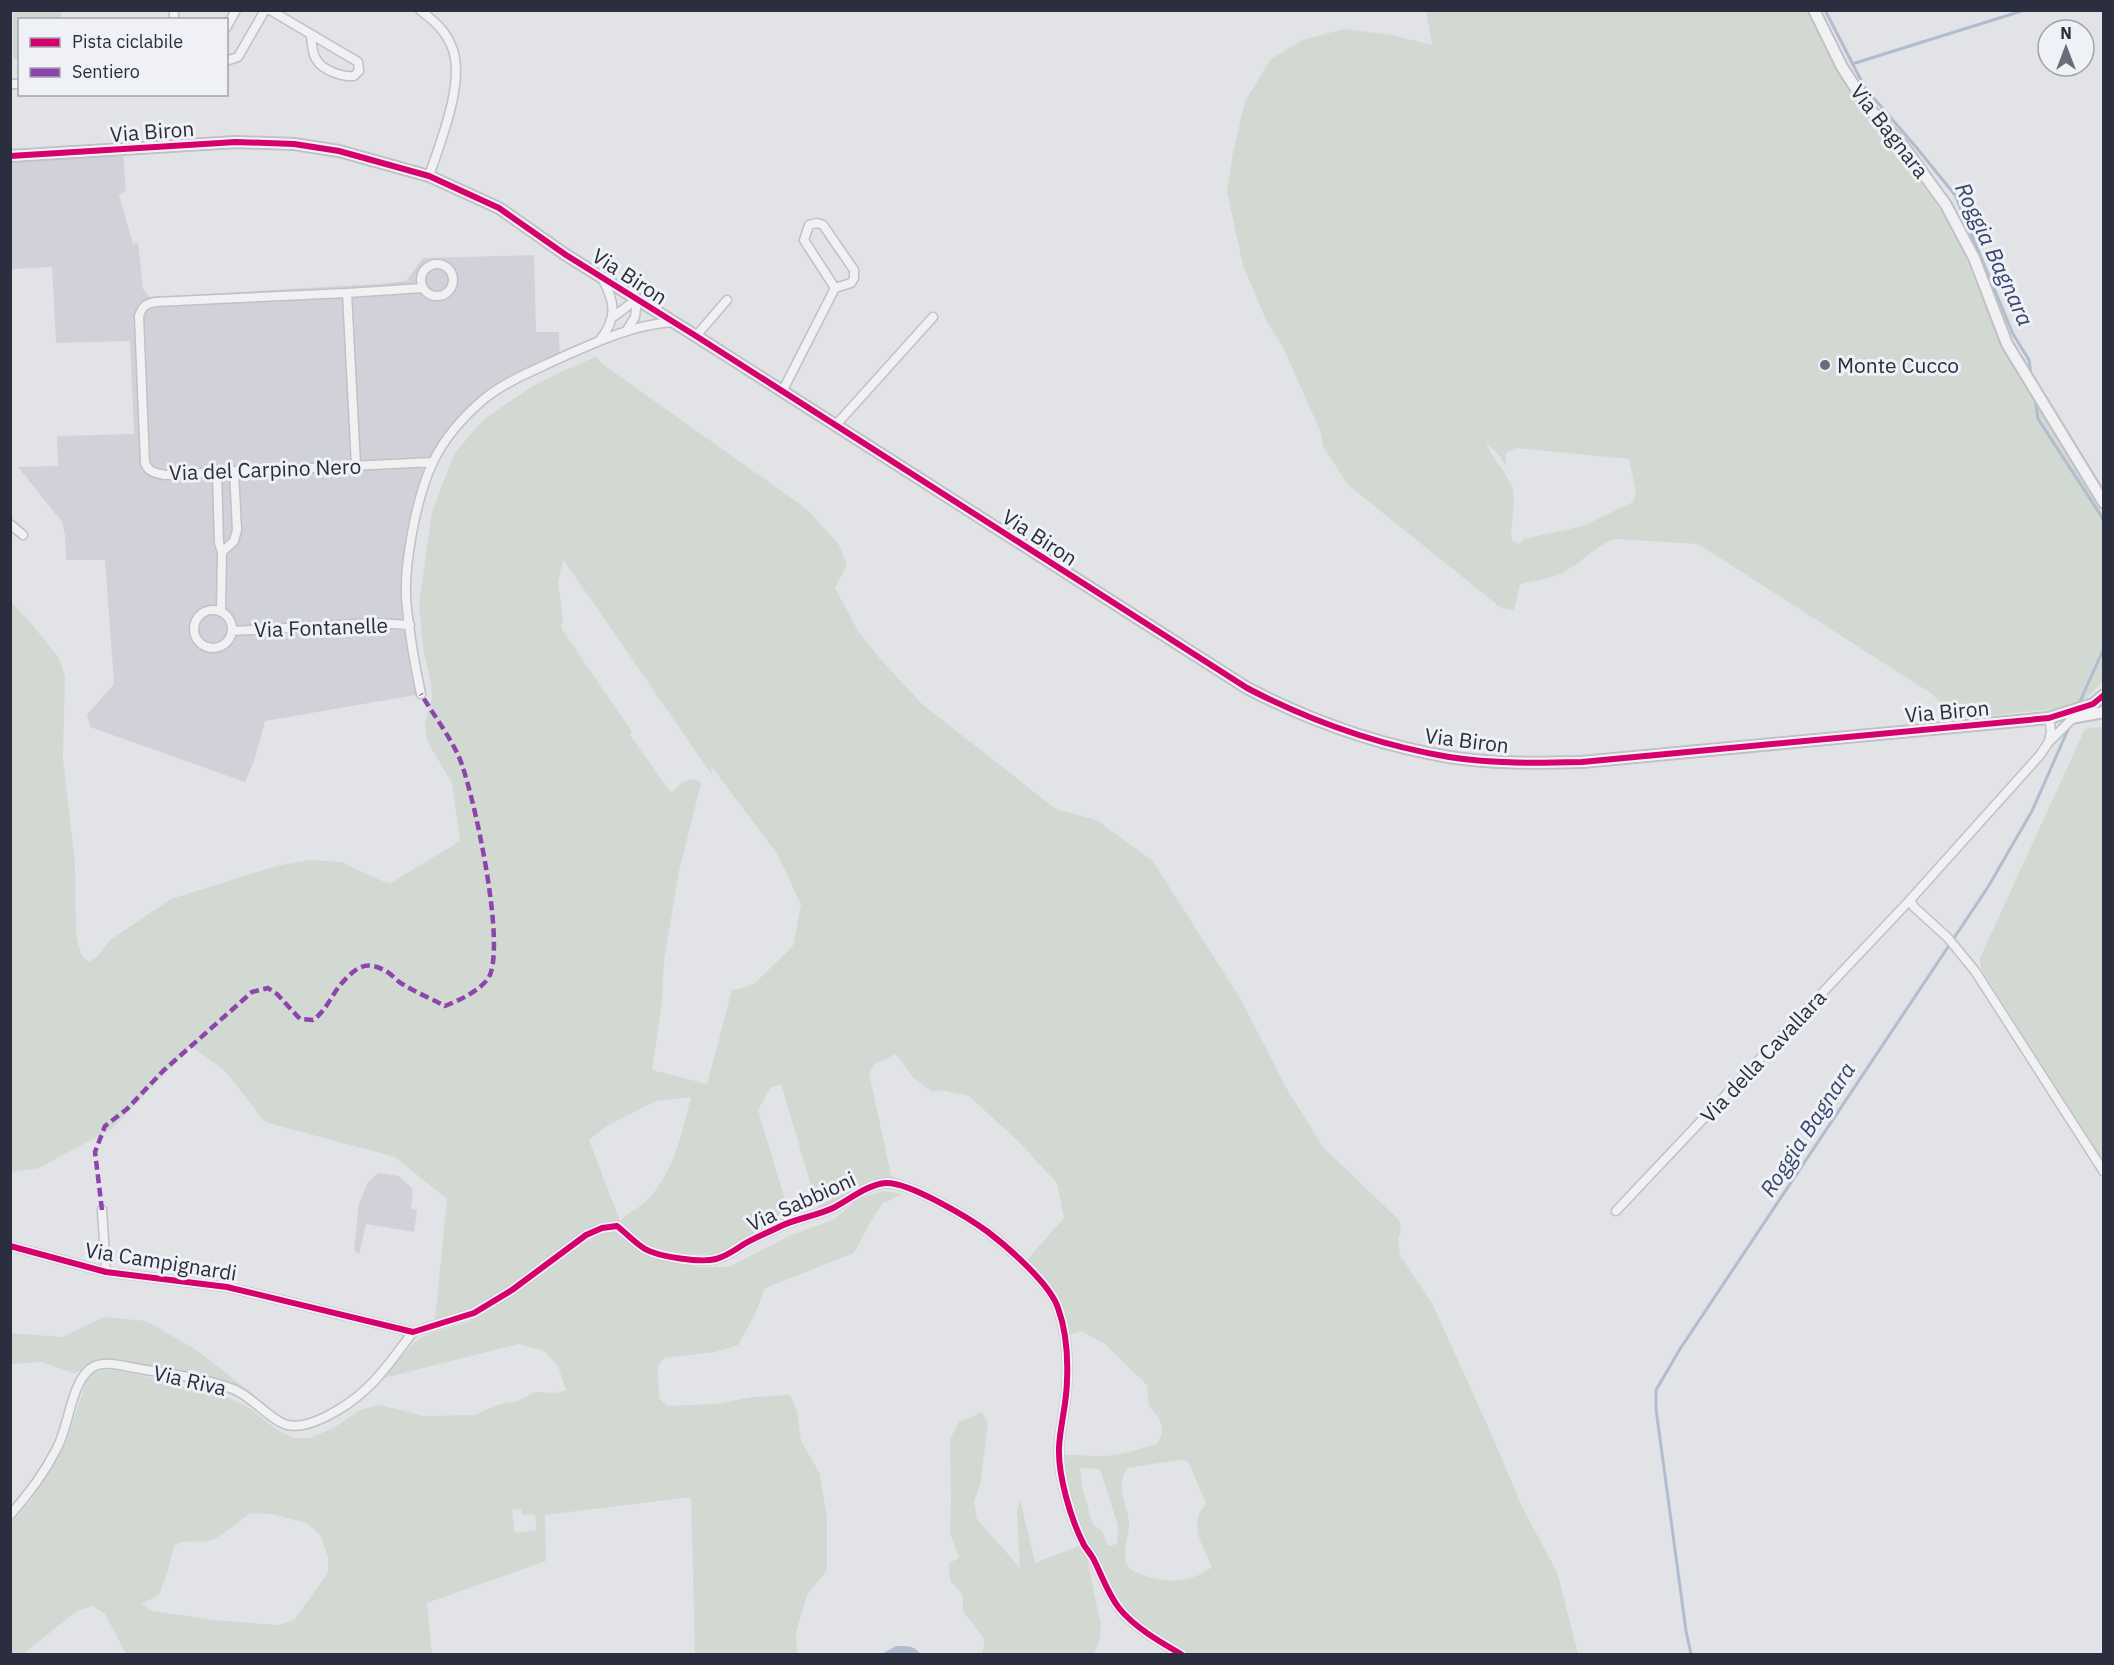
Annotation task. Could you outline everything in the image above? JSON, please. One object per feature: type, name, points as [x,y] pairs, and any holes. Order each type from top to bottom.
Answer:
[{"type":"street","points":[[228,24],[236,10]]},
{"type":"street","points":[[228,61],[238,57],[265,10]]},
{"type":"street","points":[[270,10],[358,62],[359,71],[354,76],[344,77],[325,68],[316,60],[311,36]]},
{"type":"street","points":[[420,10],[439,26],[452,46],[456,75],[448,121],[429,176]]},
{"type":"street","name":"Via Bagnara","points":[[1814,10],[1842,67],[1862,98],[1904,147],[1946,205],[1974,258],[2007,344],[2103,503]]},
{"type":"street","name":"Via Biron","points":[[10,156],[236,142],[294,144],[339,151],[429,176],[499,208],[566,255],[600,274],[1247,688],[1276,703],[1357,735],[1450,757],[1530,764],[1582,762],[2053,717],[2074,717],[2103,712]]},
{"type":"street","points":[[782,392],[835,288],[850,283],[854,278],[854,270],[823,225],[817,223],[808,225],[804,240],[835,288]]},
{"type":"street","points":[[441,264],[453,275],[453,286],[450,291],[441,296],[430,295],[422,288],[421,277],[430,265],[441,264]]},
{"type":"street","points":[[600,274],[613,304],[613,317],[607,332],[600,340]]},
{"type":"street","name":"Via del Carpino Nero","points":[[422,288],[146,304],[141,308],[139,316],[145,464],[147,469],[153,473],[165,475],[433,462]]},
{"type":"street","points":[[347,293],[356,465]]},
{"type":"street","points":[[613,317],[637,299]]},
{"type":"street","points":[[627,330],[634,317],[637,299]]},
{"type":"street","points":[[696,336],[727,300]]},
{"type":"street","points":[[835,426],[933,317]]},
{"type":"street","points":[[421,694],[407,609],[406,588],[410,547],[419,503],[433,462],[451,434],[485,399],[524,375],[627,330],[672,322]]},
{"type":"street","points":[[222,552],[234,541],[237,530],[234,471]]},
{"type":"street","points":[[217,472],[219,543],[222,552],[221,612]]},
{"type":"street","points":[[10,524],[23,535]]},
{"type":"street","points":[[208,611],[221,612],[230,620],[232,631],[227,643],[216,648],[203,646],[195,636],[195,623],[208,611]]},
{"type":"street","name":"Via Fontanelle","points":[[232,631],[375,623],[410,625]]},
{"type":"street","name":"Via Biron","points":[[2053,717],[2094,704],[2103,695]]},
{"type":"street","points":[[2048,743],[2053,717]]},
{"type":"street","name":"Via della Cavallara","points":[[1616,1211],[1910,900],[2040,755],[2048,743],[2074,717]]},
{"type":"street","points":[[1910,900],[1914,907],[1948,938],[1975,971],[2103,1172]]},
{"type":"street","name":"Via Sabbioni","points":[[412,1332],[474,1313],[512,1290],[586,1235],[602,1228],[617,1226],[645,1249],[656,1254],[714,1260],[785,1224],[828,1210],[878,1184],[888,1183],[908,1189],[954,1209],[983,1228],[1017,1257],[1050,1292],[1061,1317],[1066,1352],[1067,1380],[1059,1452],[1062,1477],[1074,1519],[1084,1546],[1093,1557],[1108,1591],[1120,1609],[1146,1632],[1181,1654]]},
{"type":"street","points":[[102,1210],[106,1272]]},
{"type":"street","name":"Via Campignardi","points":[[10,1246],[106,1272],[227,1287],[412,1332]]},
{"type":"street","name":"Via Riva","points":[[10,1515],[34,1486],[57,1449],[80,1383],[88,1370],[95,1366],[116,1365],[200,1380],[234,1389],[282,1423],[296,1427],[313,1423],[367,1388],[412,1332]]},
{"type":"shaded area","points":[[13,11],[61,11],[61,18],[18,18],[18,59],[13,59]]},
{"type":"shaded area","points":[[1426,11],[1807,11],[1846,85],[1912,170],[1954,230],[2001,344],[2101,512],[2104,521],[2103,680],[2092,692],[2077,703],[2054,709],[1956,719],[1932,694],[1698,544],[1615,539],[1562,573],[1520,584],[1514,610],[1501,608],[1348,485],[1323,446],[1321,433],[1284,349],[1266,320],[1243,265],[1227,192],[1233,153],[1245,101],[1271,59],[1303,40],[1344,29],[1391,35],[1432,45]],"holes":[[[1486,442],[1506,466],[1506,453],[1516,448],[1629,459],[1636,492],[1633,502],[1583,526],[1524,539],[1519,544],[1512,540],[1511,534],[1514,503],[1512,487]]]},
{"type":"shaded area","points":[[123,150],[126,190],[119,195],[133,244],[138,243],[143,289],[150,297],[380,284],[406,281],[423,258],[534,255],[536,332],[559,332],[560,359],[502,388],[466,417],[433,462],[419,503],[406,588],[421,694],[265,721],[254,761],[245,782],[90,727],[87,715],[114,684],[105,560],[66,560],[62,522],[18,467],[58,466],[57,436],[134,434],[130,341],[56,343],[52,267],[11,269],[10,156]]},
{"type":"shaded area","points":[[597,356],[601,363],[808,510],[839,545],[847,565],[835,588],[858,631],[881,660],[922,704],[1056,809],[1096,820],[1152,860],[1240,998],[1288,1091],[1323,1147],[1399,1220],[1400,1255],[1432,1303],[1522,1507],[1557,1572],[1578,1654],[1186,1654],[1137,1621],[1118,1601],[1082,1533],[1067,1487],[1063,1455],[1108,1456],[1157,1444],[1162,1427],[1159,1418],[1149,1406],[1147,1385],[1105,1344],[1081,1331],[1069,1335],[1064,1313],[1055,1294],[1026,1261],[1064,1218],[1057,1183],[1017,1140],[969,1096],[942,1090],[932,1092],[913,1077],[896,1054],[875,1064],[869,1073],[891,1175],[895,1178],[868,1183],[818,1209],[781,1084],[770,1088],[758,1110],[790,1217],[714,1255],[682,1253],[648,1246],[620,1221],[609,1221],[593,1228],[534,1272],[471,1313],[440,1320],[435,1320],[447,1199],[395,1157],[265,1122],[225,1071],[191,1046],[113,1128],[39,1168],[11,1172],[10,601],[59,658],[65,677],[63,758],[75,864],[76,935],[81,954],[88,962],[96,958],[110,940],[171,899],[276,866],[310,860],[341,862],[391,883],[460,841],[452,783],[427,741],[425,724],[432,698],[423,648],[419,605],[432,512],[454,454],[484,419],[530,388]],"holes":[[[563,559],[712,775],[711,766],[778,855],[801,905],[793,946],[755,983],[732,990],[707,1084],[652,1070],[662,1002],[664,961],[679,871],[701,783],[694,779],[684,781],[671,793],[630,735],[632,732],[561,628],[563,618],[558,584]],[[691,1097],[677,1150],[666,1174],[647,1201],[620,1221],[589,1140],[607,1126],[656,1101]],[[1178,1460],[1188,1461],[1206,1503],[1199,1515],[1197,1529],[1212,1567],[1189,1579],[1172,1581],[1154,1579],[1128,1567],[1125,1548],[1129,1522],[1122,1488],[1127,1468]],[[1080,1468],[1100,1469],[1118,1526],[1117,1544],[1108,1546],[1102,1531],[1093,1525],[1083,1491]]]},
{"type":"shaded area","points":[[2104,727],[2103,1162],[1981,969],[1980,958],[2085,729]]},
{"type":"shaded area","points":[[378,1173],[399,1176],[412,1188],[411,1208],[417,1210],[414,1232],[366,1224],[359,1254],[354,1250],[359,1203],[368,1182]]},
{"type":"shaded area","points":[[883,1191],[902,1194],[883,1203],[854,1253],[765,1288],[755,1314],[738,1345],[715,1352],[664,1358],[658,1366],[659,1398],[667,1406],[716,1404],[753,1397],[790,1395],[797,1411],[801,1441],[819,1472],[827,1518],[827,1570],[807,1595],[796,1632],[797,1654],[695,1654],[691,1497],[545,1515],[546,1561],[427,1603],[432,1654],[126,1654],[105,1614],[93,1606],[77,1611],[23,1654],[11,1654],[10,1524],[32,1499],[66,1442],[86,1382],[92,1374],[103,1370],[123,1371],[224,1396],[248,1407],[276,1429],[294,1438],[310,1438],[333,1428],[362,1409],[380,1405],[424,1416],[475,1415],[497,1405],[518,1401],[535,1392],[556,1393],[566,1390],[558,1366],[544,1351],[519,1344],[380,1379],[416,1341],[428,1334],[468,1322],[488,1312],[604,1232],[619,1233],[645,1253],[666,1261],[700,1267],[729,1267],[789,1236],[835,1219],[858,1199]],"holes":[[[521,1509],[522,1515],[535,1514],[537,1530],[515,1533],[512,1510]],[[251,1513],[272,1514],[307,1523],[321,1536],[328,1557],[328,1573],[294,1620],[278,1625],[214,1620],[153,1611],[141,1604],[159,1595],[174,1545],[216,1538]]]},
{"type":"shaded area","points":[[104,1317],[146,1321],[195,1349],[295,1427],[234,1389],[116,1365],[73,1373],[42,1362],[11,1364],[10,1333],[62,1337]]},
{"type":"shaded area","points":[[982,1412],[988,1424],[980,1484],[974,1502],[977,1519],[1020,1568],[1017,1512],[1020,1499],[1035,1563],[1079,1546],[1087,1558],[1101,1626],[1099,1642],[1094,1654],[982,1654],[985,1640],[963,1611],[963,1595],[950,1581],[949,1564],[959,1557],[950,1533],[950,1439],[959,1422]]},
{"type":"water","points":[[896,1646],[913,1648],[920,1654],[882,1654]]},
{"type":"waterway","name":"Roggia Bagnara","points":[[1825,10],[1865,88],[1955,195],[2013,334],[2029,360],[2031,375]]},
{"type":"waterway","points":[[1852,64],[2025,10]]},
{"type":"waterway","name":"Roggia Bagnara","points":[[2035,397],[2038,419],[2102,517],[2104,525]]},
{"type":"waterway","name":"Roggia Bagnara","points":[[2078,706],[2104,648]]},
{"type":"waterway","name":"Roggia Bagnara","points":[[1691,1654],[1656,1409],[1656,1390],[1680,1349],[1988,887],[2032,811],[2070,725]]},
{"type":"marked path","points":[[102,1210],[95,1152],[105,1126],[127,1109],[163,1071],[252,992],[268,988],[277,994],[300,1019],[313,1020],[347,978],[363,966],[374,966],[381,969],[414,991],[445,1006],[473,992],[487,980],[493,964],[494,939],[492,906],[480,835],[459,757],[421,694]]},
{"type":"cycle path","points":[[10,156],[236,142],[294,144],[339,151],[429,176],[499,208],[566,255],[1247,688],[1320,721],[1396,746],[1482,761],[1582,762],[2049,718],[2093,704],[2104,695]]},
{"type":"cycle path","points":[[10,1246],[106,1272],[227,1287],[413,1332],[474,1313],[512,1290],[586,1235],[602,1228],[617,1226],[641,1247],[651,1252],[691,1260],[709,1260],[731,1253],[749,1241],[787,1223],[833,1208],[872,1186],[886,1183],[909,1188],[953,1210],[988,1232],[1028,1267],[1054,1298],[1063,1325],[1067,1362],[1067,1389],[1059,1459],[1066,1498],[1074,1523],[1119,1608],[1140,1628],[1181,1654]]},
{"type":"place","name":"Monte Cucco","points":[[1825,365]]}]
